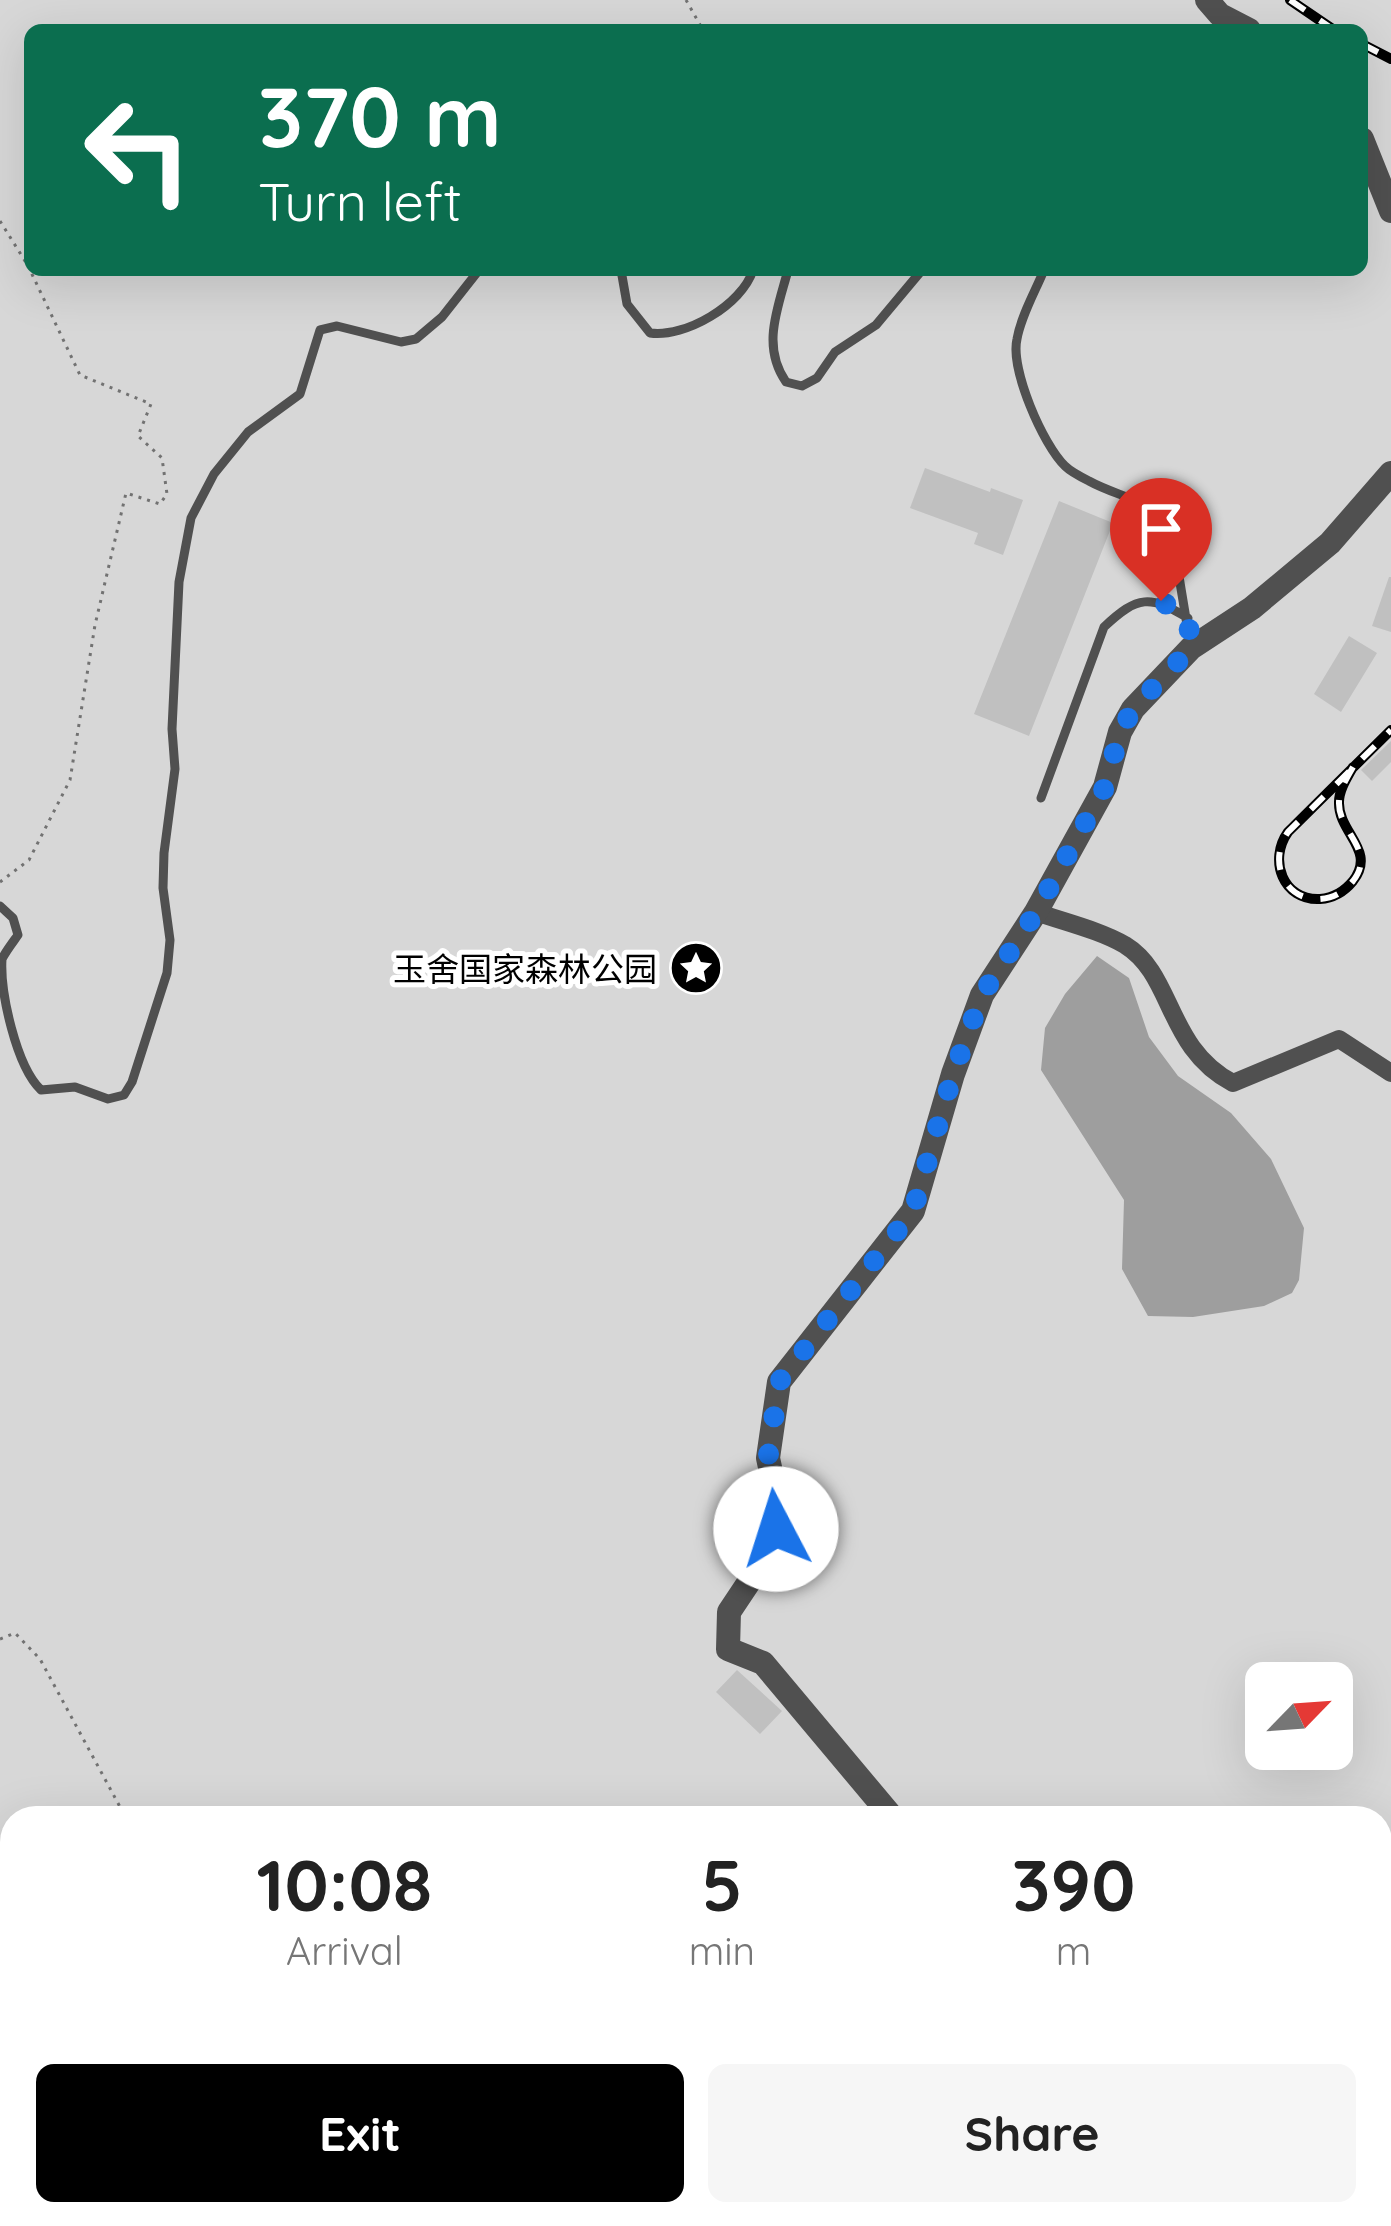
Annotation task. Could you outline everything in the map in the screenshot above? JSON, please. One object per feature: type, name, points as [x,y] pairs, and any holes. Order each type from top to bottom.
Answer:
[{"type":"street","points":[[1208,0],[1220,15],[1237,24]]},
{"type":"street","points":[[1368,154],[1391,211]]},
{"type":"street","points":[[883,1806],[763,1663],[728,1649],[729,1612],[763,1561],[776,1529],[768,1458],[779,1382],[913,1211],[982,995],[1036,912],[1105,787],[1126,720],[1191,648],[1252,608],[1330,543],[1391,472]]},
{"type":"street","points":[[1036,912],[1127,946],[1155,979],[1182,1037],[1210,1071],[1232,1083],[1339,1040],[1391,1073]]},
{"type":"lane","points":[[0,905],[14,918],[18,935],[0,962],[2,1015],[28,1077],[41,1090],[75,1087],[108,1099],[124,1095],[166,973],[170,940],[164,853],[175,769],[172,729],[179,582],[190,518],[214,474],[248,432],[300,394],[320,330],[337,326],[401,342],[416,339],[474,276]]},
{"type":"lane","points":[[622,276],[627,304],[650,333],[665,335],[724,305],[751,276]]},
{"type":"lane","points":[[786,276],[774,310],[773,350],[776,368],[786,382],[802,386],[817,378],[835,352],[876,325],[917,276]]},
{"type":"lane","points":[[1042,276],[1017,337],[1024,389],[1046,438],[1065,466],[1094,484],[1157,509],[1170,522],[1191,648]]},
{"type":"lane","points":[[1042,798],[1104,627],[1140,602],[1161,601],[1188,618]]},
{"type":"path","points":[[0,220],[24,260]]},
{"type":"path","points":[[0,881],[29,860],[70,780],[95,625],[126,493],[160,504],[167,494],[162,458],[138,436],[151,404],[80,375],[33,276]]},
{"type":"path","points":[[0,1639],[15,1633],[40,1659],[120,1806]]},
{"type":"shaded area","name":"玉舍国家森林公园","points":[[0,0],[1391,0],[1391,1806],[0,1806]]},
{"type":"shaded area","points":[[1097,956],[1129,978],[1149,1037],[1178,1076],[1231,1113],[1271,1159],[1304,1228],[1299,1280],[1292,1293],[1264,1306],[1193,1317],[1148,1316],[1122,1269],[1124,1200],[1041,1070],[1045,1028],[1065,994]]},
{"type":"building","points":[[925,468],[1023,500],[1003,555],[974,544],[978,533],[910,508]]},
{"type":"building","points":[[1059,501],[1113,523],[1029,736],[974,714]]},
{"type":"building","points":[[1391,577],[1391,632],[1372,626]]},
{"type":"building","points":[[1349,636],[1377,653],[1341,712],[1314,694]]},
{"type":"building","points":[[1391,741],[1391,762],[1372,781],[1361,770]]},
{"type":"building","points":[[737,1670],[782,1711],[760,1734],[716,1692]]},
{"type":"railway","points":[[1290,0],[1325,24]]},
{"type":"railway","points":[[1368,47],[1391,59]]},
{"type":"railway","points":[[1353,767],[1351,771],[1348,775],[1342,789],[1339,802],[1359,851],[1359,870],[1338,894],[1307,898],[1283,877],[1282,843],[1288,832],[1391,730]]},
{"type":"place","name":"玉舍国家森林公园","points":[[696,968]]},
{"type":"route","points":[[776,1529],[768,1458],[779,1382],[913,1211],[982,995],[1036,912],[1105,787],[1120,732],[1133,709],[1191,648],[1188,618],[1161,601]]}]
